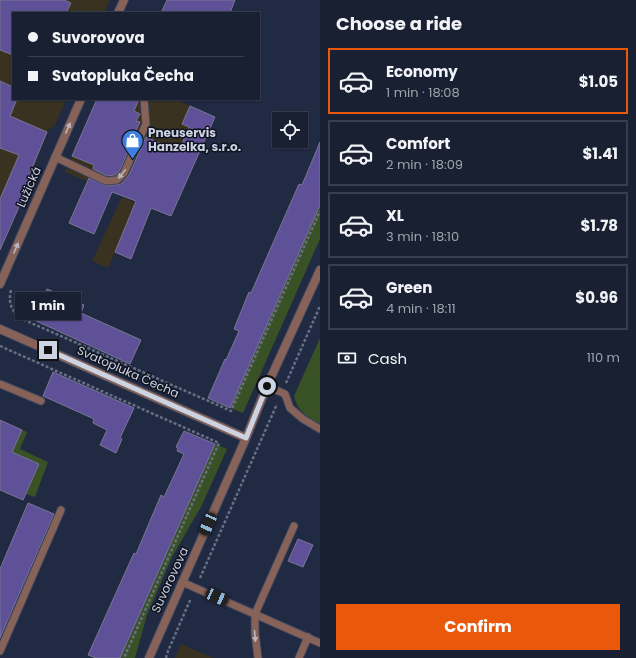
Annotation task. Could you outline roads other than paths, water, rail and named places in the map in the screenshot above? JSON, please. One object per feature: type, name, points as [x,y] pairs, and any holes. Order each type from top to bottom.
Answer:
[{"type":"street","points":[[118,12],[124,0]]},
{"type":"street","name":"Lužická","points":[[0,284],[80,100]]},
{"type":"street","name":"Suvorovova","points":[[148,658],[246,438],[267,386],[320,270]]},
{"type":"street","name":"Svatopluka Čecha","points":[[0,329],[246,438]]},
{"type":"lane","points":[[55,157],[106,181],[117,180],[124,173],[146,124],[144,100]]},
{"type":"lane","points":[[0,384],[40,401]]},
{"type":"lane","points":[[267,386],[285,394],[290,408],[303,419],[320,429]]},
{"type":"lane","points":[[0,651],[61,510]]},
{"type":"lane","points":[[258,658],[255,633],[255,614],[294,526]]},
{"type":"lane","points":[[182,582],[320,643]]},
{"type":"lane","points":[[299,658],[308,637]]},
{"type":"place","name":"Pneuservis Hanzelka, s.r.o.","points":[[133,160]]}]
